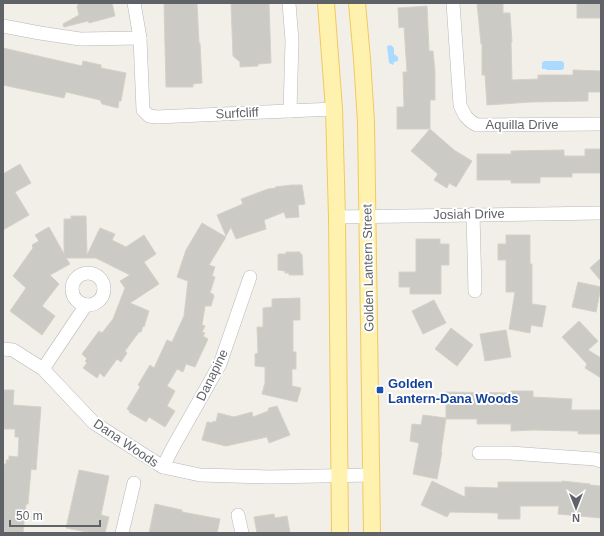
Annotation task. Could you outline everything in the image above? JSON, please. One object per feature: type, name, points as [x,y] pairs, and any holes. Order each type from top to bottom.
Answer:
[{"type":"main road","points":[[326,3],[334,109],[337,217],[340,533]]},
{"type":"main road","name":"Golden Lantern Street","points":[[357,3],[366,122],[372,533]]},
{"type":"street","points":[[3,26],[80,39],[140,38],[134,3]]},
{"type":"street","points":[[290,3],[292,25],[290,111]]},
{"type":"street","name":"Aquilla Drive","points":[[453,3],[460,105],[463,113],[469,121],[477,125],[601,124]]},
{"type":"street","name":"Surfcliff","points":[[140,38],[143,110],[149,116],[157,117],[334,109]]},
{"type":"street","name":"Josiah Drive","points":[[337,217],[601,213]]},
{"type":"street","points":[[474,214],[475,291]]},
{"type":"street","name":"Danapine","points":[[163,468],[172,449],[220,364],[250,277]]},
{"type":"street","points":[[43,369],[86,305]]},
{"type":"street","name":"Dana Woods","points":[[3,349],[14,350],[43,369],[94,423],[163,468],[200,475],[269,478],[371,475]]},
{"type":"street","points":[[479,453],[510,453],[595,459],[601,461]]},
{"type":"street","points":[[122,533],[134,483]]},
{"type":"street","points":[[238,515],[242,533]]},
{"type":"water","points":[[391,45],[394,48],[394,54],[398,57],[398,61],[394,62],[393,65],[389,63],[387,46]]},
{"type":"water","points":[[544,61],[562,61],[564,63],[564,68],[562,70],[542,69],[542,63]]},
{"type":"building","points":[[78,3],[112,3],[115,16],[89,23],[88,21],[64,27],[63,24],[79,15],[77,6]]},
{"type":"building","points":[[164,3],[197,3],[202,83],[193,84],[193,87],[166,87]]},
{"type":"building","points":[[231,3],[269,3],[271,63],[258,64],[258,66],[240,67],[240,62],[233,56]]},
{"type":"building","points":[[477,3],[503,3],[503,13],[510,13],[512,80],[538,79],[538,75],[573,75],[573,70],[601,71],[601,92],[588,92],[588,101],[532,102],[487,105],[485,75],[482,75],[482,44]]},
{"type":"building","points":[[577,3],[601,3],[601,18],[577,18]]},
{"type":"building","points":[[427,6],[429,51],[433,51],[435,72],[435,100],[430,100],[430,129],[397,129],[397,107],[404,107],[403,72],[407,72],[404,27],[399,28],[398,8]]},
{"type":"building","points":[[3,48],[82,66],[83,61],[101,65],[101,68],[126,73],[121,101],[119,101],[118,108],[102,104],[100,100],[66,92],[64,98],[3,85]]},
{"type":"building","points":[[430,129],[454,150],[472,161],[456,187],[449,183],[447,188],[434,180],[438,174],[411,151]]},
{"type":"building","points":[[585,149],[601,149],[601,173],[572,173],[572,177],[540,177],[540,183],[511,183],[511,180],[477,180],[477,154],[511,154],[511,151],[564,150],[564,156],[585,156]]},
{"type":"building","points":[[20,164],[31,183],[15,192],[29,215],[3,230],[3,174]]},
{"type":"building","points":[[302,185],[305,204],[298,205],[299,217],[286,218],[284,212],[264,220],[266,229],[236,239],[231,227],[226,236],[217,215],[243,204],[241,199],[268,189],[276,188],[275,187]]},
{"type":"building","points":[[71,216],[86,216],[87,255],[100,228],[115,234],[112,240],[126,247],[144,235],[156,254],[144,262],[159,284],[130,303],[149,311],[144,327],[143,326],[141,332],[139,332],[125,351],[127,353],[121,362],[117,359],[104,377],[100,373],[97,378],[83,368],[87,363],[85,361],[87,359],[82,354],[99,331],[102,333],[113,319],[125,288],[120,281],[130,275],[96,258],[66,258],[70,264],[50,275],[59,284],[42,306],[55,316],[42,335],[10,311],[26,288],[13,276],[33,248],[32,245],[39,241],[35,235],[49,227],[64,254],[64,219],[71,219]]},
{"type":"building","points":[[202,223],[226,237],[209,265],[215,267],[212,276],[215,277],[210,293],[214,296],[211,306],[205,306],[202,325],[205,326],[202,332],[205,333],[203,336],[208,339],[195,367],[186,364],[183,372],[177,369],[167,386],[175,391],[167,406],[175,411],[165,427],[149,417],[146,422],[129,412],[130,411],[127,409],[140,387],[138,385],[150,365],[154,368],[167,340],[172,342],[184,316],[188,281],[177,277],[186,250]]},
{"type":"building","points":[[506,235],[530,235],[532,304],[546,306],[542,327],[531,325],[530,333],[509,329],[515,292],[506,292],[506,260],[498,260],[498,244],[506,244]]},
{"type":"building","points":[[416,239],[440,239],[440,244],[449,244],[449,265],[441,265],[441,294],[410,294],[410,287],[399,287],[399,272],[416,272]]},
{"type":"building","points":[[286,252],[300,252],[300,254],[302,254],[303,275],[289,275],[289,273],[285,273],[285,271],[278,270],[278,254],[286,254]]},
{"type":"building","points":[[601,258],[601,281],[590,268]]},
{"type":"building","points":[[578,282],[601,287],[596,312],[572,307]]},
{"type":"building","points":[[300,298],[300,320],[293,320],[293,352],[296,352],[296,369],[292,369],[292,386],[301,388],[297,402],[262,394],[265,383],[265,367],[255,366],[255,354],[258,353],[257,327],[263,327],[263,308],[272,307],[272,299]]},
{"type":"building","points":[[434,300],[446,323],[423,334],[412,311]]},
{"type":"building","points":[[579,321],[598,341],[588,350],[601,358],[601,378],[585,368],[587,364],[562,337]]},
{"type":"building","points":[[451,328],[473,345],[457,366],[435,349]]},
{"type":"building","points":[[506,330],[511,357],[485,361],[480,334]]},
{"type":"building","points":[[3,390],[14,390],[13,405],[41,407],[36,470],[31,469],[28,504],[26,504],[23,533],[3,532],[3,464],[6,464],[6,460],[9,460],[9,456],[18,457],[19,437],[15,437],[15,429],[3,429]]},
{"type":"building","points":[[511,391],[533,391],[533,397],[572,399],[571,410],[601,410],[601,434],[578,434],[578,431],[511,431],[511,424],[477,424],[477,419],[446,419],[446,392],[511,393]]},
{"type":"building","points":[[277,406],[290,435],[269,443],[267,437],[226,446],[202,440],[207,422],[216,422],[218,413],[234,417],[252,412],[253,417],[268,411],[269,408]]},
{"type":"building","points":[[423,415],[446,418],[437,479],[413,474],[419,443],[410,441],[412,424],[421,425]]},
{"type":"building","points":[[79,470],[109,476],[101,515],[109,517],[105,533],[92,533],[66,528]]},
{"type":"building","points":[[432,481],[465,497],[465,487],[498,488],[498,482],[562,481],[601,486],[601,518],[558,514],[559,506],[520,506],[520,519],[498,519],[498,513],[450,512],[447,517],[421,505]]},
{"type":"building","points":[[155,504],[182,510],[182,512],[220,519],[217,533],[149,533]]},
{"type":"building","points":[[274,514],[275,518],[287,516],[290,533],[257,533],[254,517]]},
{"type":"place","name":"Golden Lantern-Dana Woods","points":[[380,390]]}]
